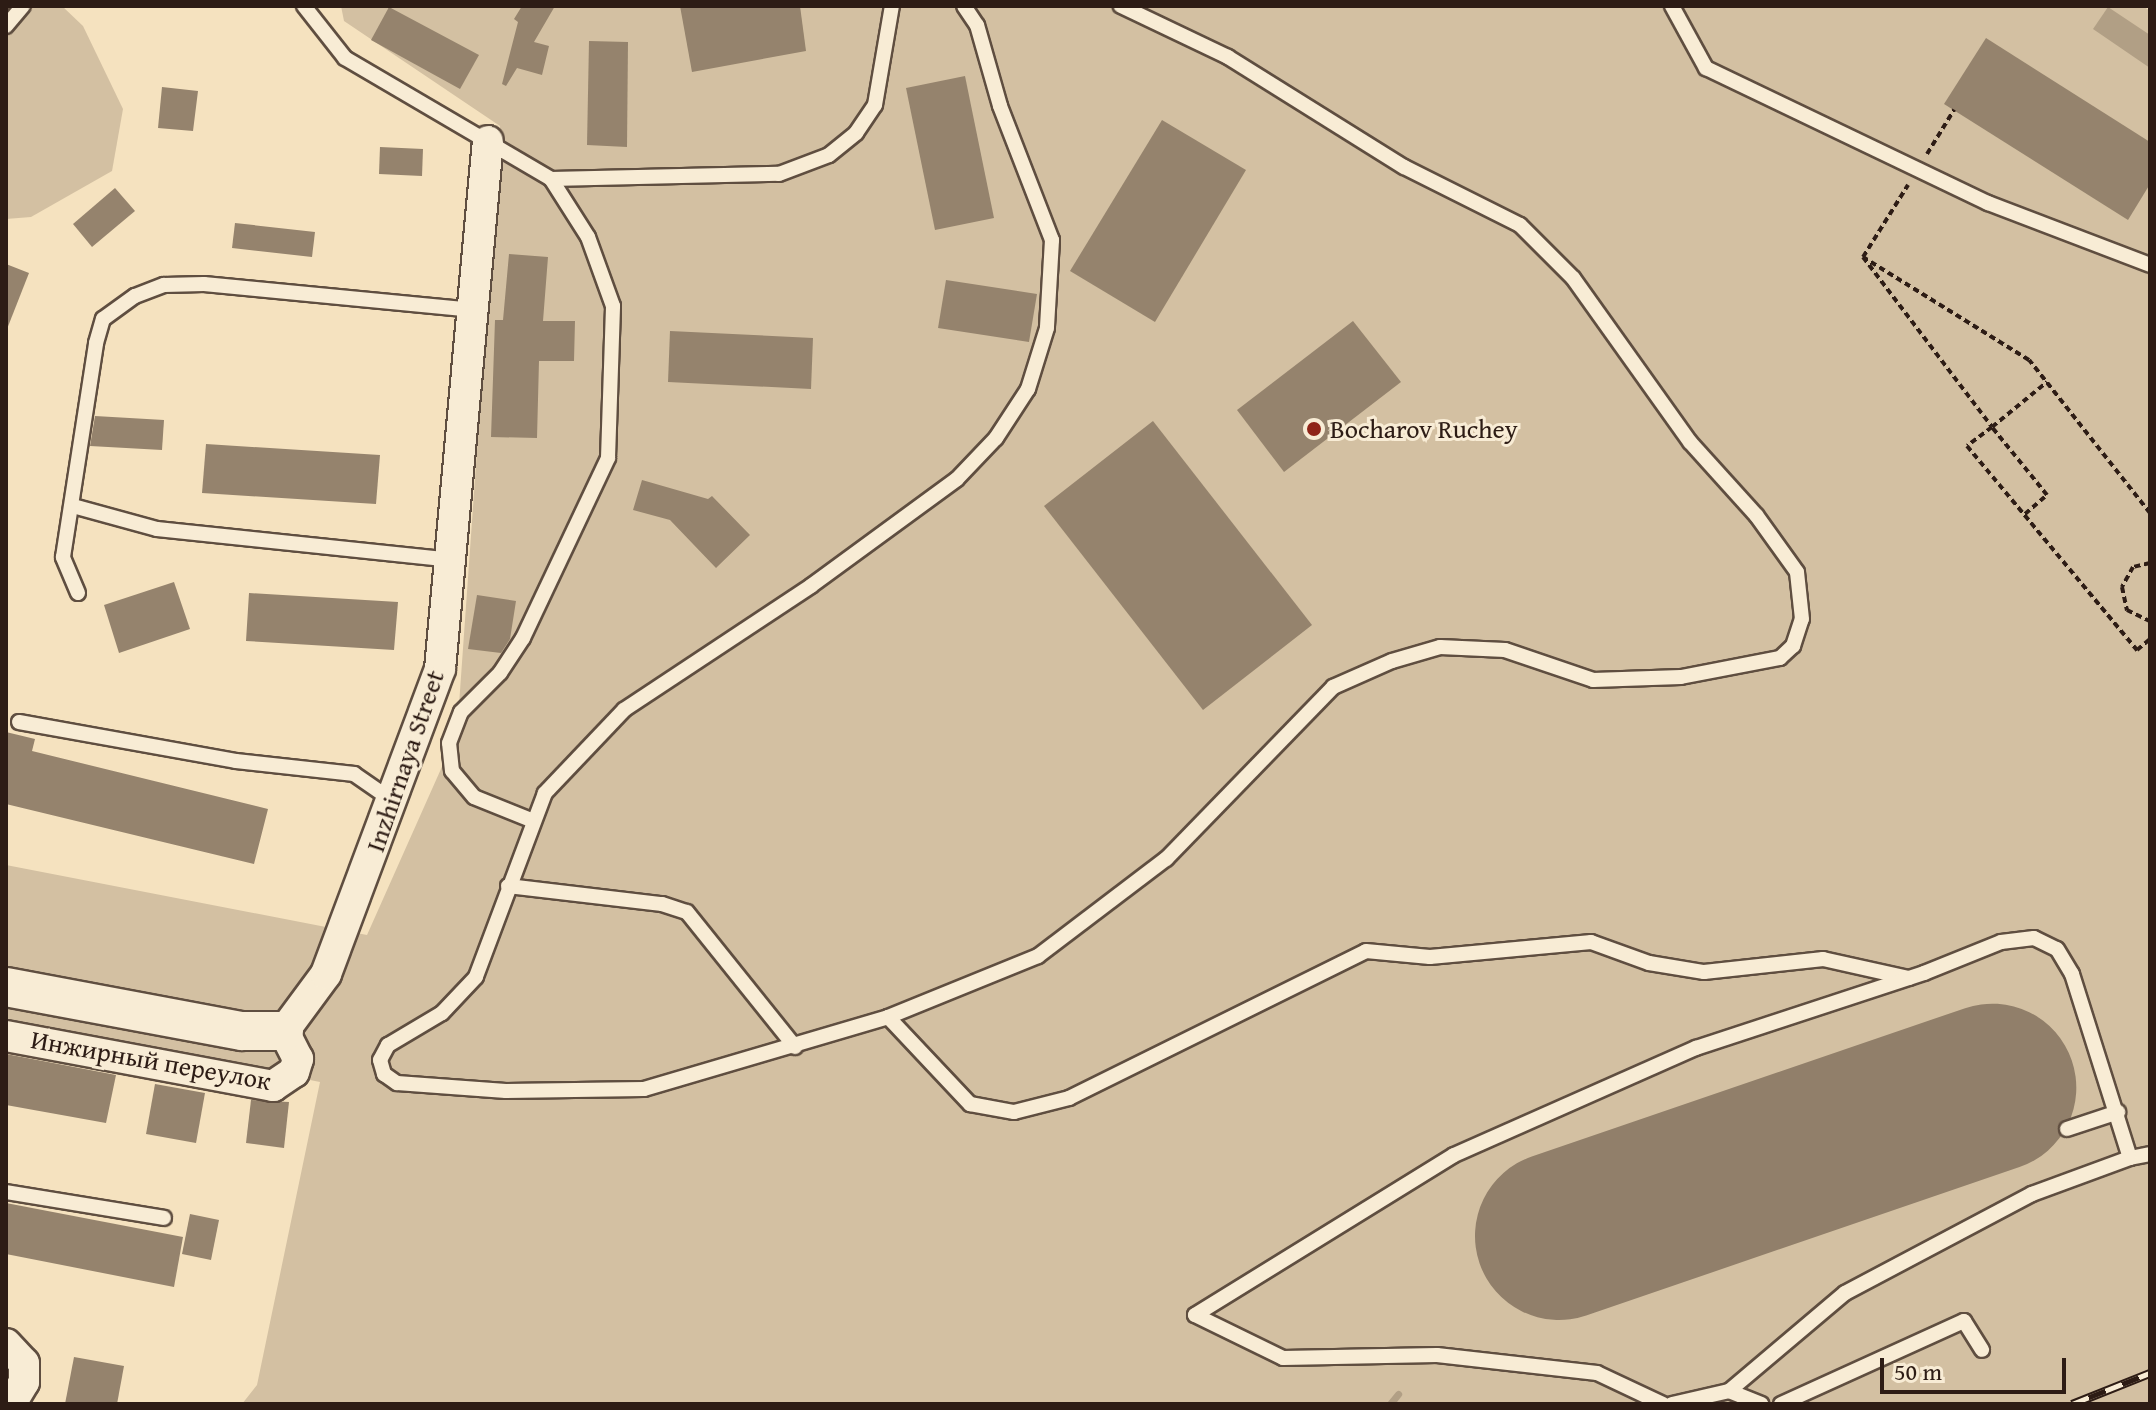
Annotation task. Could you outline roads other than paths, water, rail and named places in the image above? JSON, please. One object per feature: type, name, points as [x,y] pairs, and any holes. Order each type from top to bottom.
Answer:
[{"type":"street","name":"Inzhirnaya Street","points":[[284,1031],[326,974],[394,801],[440,669],[474,310],[479,195],[488,141]]},
{"type":"street","points":[[6,987],[242,1031],[284,1031]]},
{"type":"street","name":"Инжирный переулок","points":[[6,1036],[273,1086],[285,1082],[298,1059],[284,1031]]},
{"type":"street","points":[[6,1344],[24,1363],[24,1382],[11,1404]]},
{"type":"lane","points":[[6,26],[23,6]]},
{"type":"lane","points":[[304,6],[345,58],[551,179],[588,237],[613,306],[608,458],[523,638],[500,673],[461,712],[449,743],[452,771],[474,797],[531,820]]},
{"type":"lane","points":[[551,179],[779,174],[829,155],[856,133],[875,105],[892,6]]},
{"type":"lane","points":[[964,6],[977,25],[1000,106],[1052,240],[1047,328],[1028,389],[996,438],[957,479],[811,586],[624,710],[545,793],[531,820],[476,977],[442,1013],[388,1045],[380,1060],[384,1074],[397,1083],[506,1091],[644,1089],[795,1047],[888,1017],[1038,956],[1166,859],[1333,687],[1440,647],[1505,650],[1593,680],[1681,677],[1780,658],[1793,646],[1802,619],[1803,588],[1789,560],[1756,515],[1690,442],[1573,278],[1520,225],[1404,167],[1228,57],[1121,6]]},
{"type":"lane","points":[[1672,6],[1706,68],[1988,203],[2150,265]]},
{"type":"lane","points":[[78,593],[63,557],[103,319],[135,296],[164,285],[204,284],[474,310]]},
{"type":"lane","points":[[73,506],[157,529],[450,560]]},
{"type":"lane","points":[[19,722],[236,761],[354,774],[394,801]]},
{"type":"lane","points":[[508,886],[662,904],[687,912],[795,1047]]},
{"type":"lane","points":[[1663,1404],[1597,1373],[1437,1355],[1283,1358],[1195,1315],[1454,1155],[1696,1048],[1910,978],[2001,942],[2034,938],[2057,949],[2072,974],[2130,1158]]},
{"type":"lane","points":[[888,1017],[970,1104],[1014,1112],[1069,1098],[1366,951],[1430,957],[1591,942],[1649,963],[1704,972],[1823,959],[1910,978]]},
{"type":"lane","points":[[2067,1129],[2118,1112]]},
{"type":"lane","points":[[1672,1404],[1729,1391],[1845,1293],[2032,1194],[2130,1158],[2150,1154]]},
{"type":"lane","points":[[6,1192],[164,1218]]},
{"type":"lane","points":[[1781,1404],[1964,1321],[1982,1350]]},
{"type":"lane","points":[[1729,1391],[1762,1404]]},
{"type":"waterway","points":[[1390,1404],[1398,1394]]},
{"type":"railway","points":[[2072,1404],[2150,1373]]},
{"type":"place","name":"Bocharov Ruchey","points":[[1314,429]]}]
